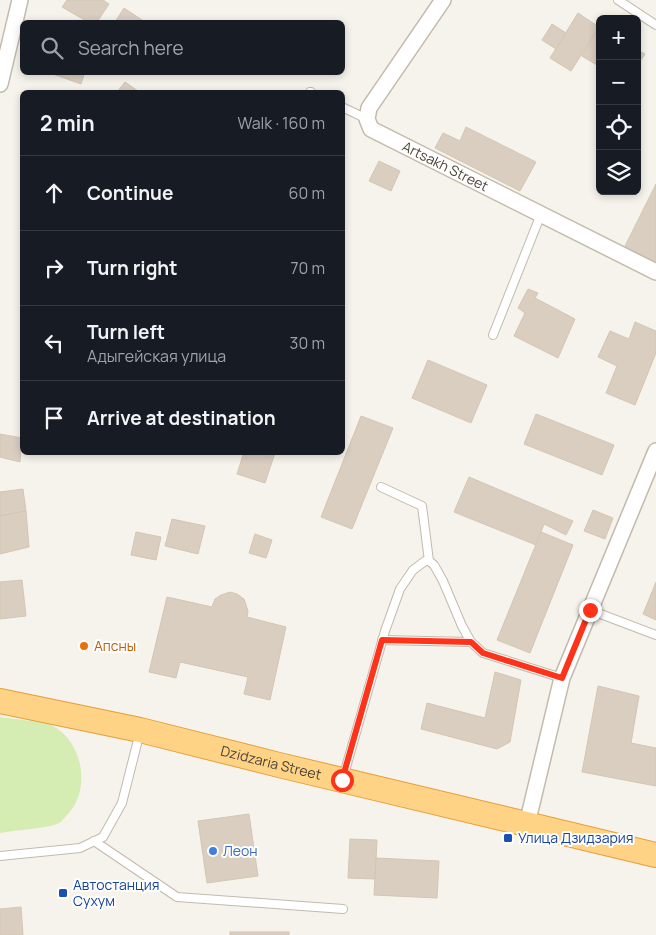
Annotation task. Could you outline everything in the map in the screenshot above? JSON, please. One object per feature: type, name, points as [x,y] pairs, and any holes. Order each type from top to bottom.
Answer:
[{"type":"highway","name":"Dzidzaria Street","points":[[0,701],[140,730],[656,855]]},
{"type":"street","points":[[0,84],[20,0]]},
{"type":"street","points":[[367,119],[369,108],[443,0]]},
{"type":"street","name":"Artsakh Street","points":[[367,119],[371,129],[656,272]]},
{"type":"street","points":[[527,824],[562,678],[656,450]]},
{"type":"lane","points":[[618,0],[656,26]]},
{"type":"lane","points":[[345,108],[367,119]]},
{"type":"lane","points":[[493,335],[541,214]]},
{"type":"lane","points":[[381,487],[422,506],[429,561],[434,565],[443,581],[462,626],[471,642],[483,653],[562,678]]},
{"type":"lane","points":[[342,780],[382,640],[400,589],[413,570],[421,563],[429,561]]},
{"type":"lane","points":[[590,610],[656,635]]},
{"type":"lane","points":[[382,640],[471,642]]},
{"type":"lane","points":[[0,856],[80,848],[103,837],[122,802],[140,730]]},
{"type":"lane","points":[[94,841],[177,897],[343,909]]},
{"type":"green space","points":[[0,717],[48,724],[64,734],[72,744],[78,756],[81,769],[79,795],[74,807],[58,824],[0,833]]},
{"type":"building","points":[[67,0],[103,0],[109,4],[98,20],[85,20],[62,7]]},
{"type":"building","points":[[124,8],[142,20],[116,20]]},
{"type":"building","points":[[578,13],[596,25],[596,32],[571,71],[550,58]]},
{"type":"building","points":[[552,24],[566,33],[556,49],[542,40]]},
{"type":"building","points":[[596,32],[596,65],[582,56]]},
{"type":"building","points":[[641,52],[645,54],[641,60]]},
{"type":"building","points":[[56,75],[84,75],[81,84]]},
{"type":"building","points":[[125,82],[137,90],[119,90]]},
{"type":"building","points":[[466,127],[536,162],[520,191],[435,148],[443,133],[460,141]]},
{"type":"building","points":[[379,161],[400,171],[391,191],[369,181]]},
{"type":"building","points":[[656,184],[656,268],[622,252]]},
{"type":"building","points":[[528,289],[538,293],[535,298],[575,319],[558,358],[514,336],[525,313],[518,308]]},
{"type":"building","points":[[635,322],[656,331],[656,353],[635,405],[606,393],[617,366],[598,357],[610,331],[629,339]]},
{"type":"building","points":[[428,360],[487,385],[471,423],[412,398]]},
{"type":"building","points":[[536,414],[614,445],[602,475],[524,444]]},
{"type":"building","points":[[361,416],[393,428],[352,529],[321,517]]},
{"type":"building","points":[[0,434],[20,438],[20,462],[0,457]]},
{"type":"building","points":[[243,455],[274,455],[265,483],[237,474]]},
{"type":"building","points":[[469,477],[573,521],[566,535],[544,524],[536,545],[454,512]]},
{"type":"building","points":[[23,489],[26,511],[0,516],[0,492]]},
{"type":"building","points":[[593,510],[613,518],[605,539],[584,531]]},
{"type":"building","points":[[26,511],[29,547],[0,554],[0,516]]},
{"type":"building","points":[[172,519],[205,526],[198,554],[165,546]]},
{"type":"building","points":[[136,532],[161,537],[156,560],[131,555]]},
{"type":"building","points":[[541,532],[573,545],[530,653],[497,640]]},
{"type":"building","points":[[255,534],[272,540],[266,558],[249,553]]},
{"type":"building","points":[[22,580],[26,616],[0,619],[0,582]]},
{"type":"building","points":[[656,582],[656,620],[643,614]]},
{"type":"building","points":[[230,592],[244,599],[248,611],[247,617],[286,627],[270,700],[244,694],[248,677],[180,662],[176,678],[149,672],[167,597],[212,607],[215,599]]},
{"type":"building","points":[[495,672],[521,680],[510,742],[497,749],[421,729],[427,703],[485,718]]},
{"type":"building","points":[[598,686],[639,696],[631,743],[656,748],[656,786],[582,772]]},
{"type":"building","points":[[249,814],[258,876],[207,883],[198,821]]},
{"type":"building","points":[[350,839],[377,840],[375,879],[348,878]]},
{"type":"building","points":[[376,858],[439,861],[437,898],[374,895]]},
{"type":"building","points":[[21,907],[23,935],[0,935],[0,909]]},
{"type":"building","points":[[230,932],[289,932],[289,935],[230,935]]},
{"type":"place","name":"Апсны","points":[[84,646]]},
{"type":"place","name":"Улица Дзидзария","points":[[508,838]]},
{"type":"place","name":"Леон","points":[[213,851]]},
{"type":"place","name":"Автостанция Сухум","points":[[63,893]]},
{"type":"route","points":[[342,780],[382,640],[471,642],[483,653],[562,678],[590,610]]}]
